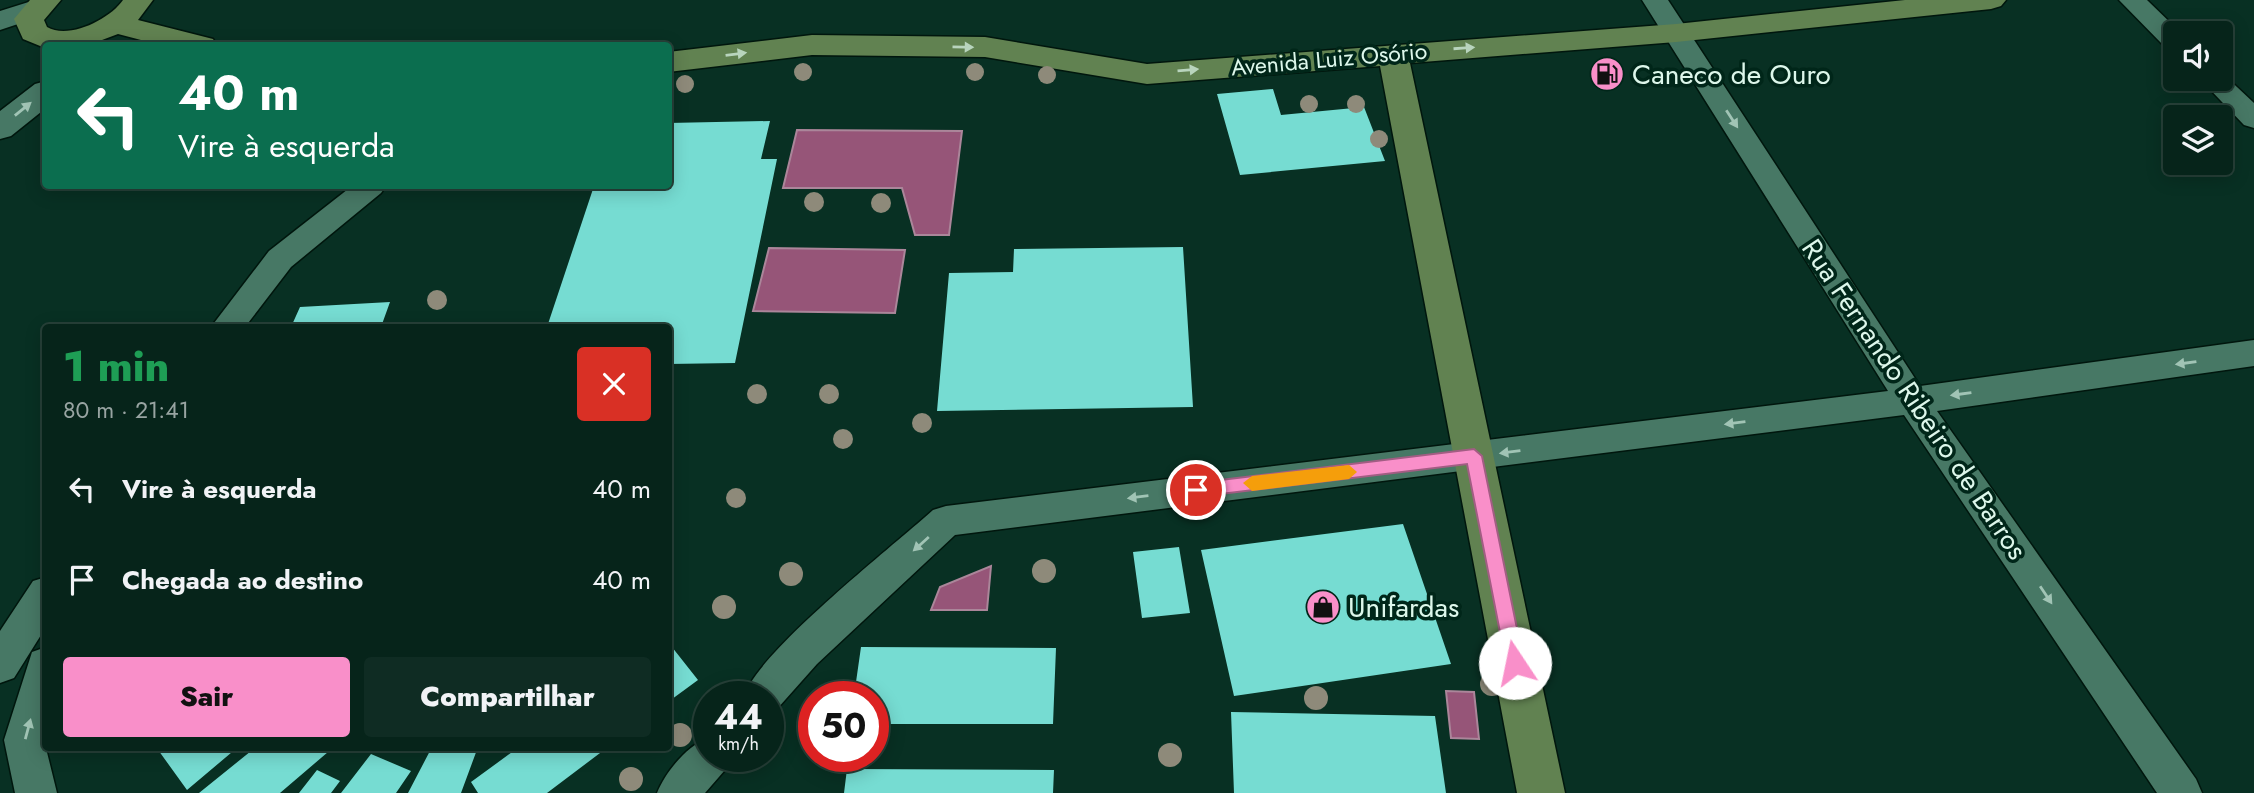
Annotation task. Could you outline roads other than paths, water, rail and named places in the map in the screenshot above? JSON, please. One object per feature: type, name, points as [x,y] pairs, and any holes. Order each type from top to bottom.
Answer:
[{"type":"main road","points":[[40,4],[29,19],[29,28],[35,35],[47,40],[82,38],[117,24],[129,15],[138,0]]},
{"type":"main road","name":"Avenida Luiz Osório","points":[[672,62],[811,45],[985,47],[1147,74],[1676,33],[1991,0]]},
{"type":"main road","points":[[117,24],[187,42]]},
{"type":"main road","points":[[1393,53],[1541,793]]},
{"type":"street","name":"Rua Fernando Ribeiro de Barros","points":[[1655,0],[1912,401],[2181,793]]},
{"type":"street","points":[[2132,0],[2163,30]]},
{"type":"street","points":[[0,22],[40,4]]},
{"type":"street","points":[[99,42],[117,24]]},
{"type":"street","points":[[2225,91],[2254,119]]},
{"type":"street","points":[[0,128],[42,94]]},
{"type":"street","points":[[228,324],[280,259],[367,189]]},
{"type":"street","points":[[776,681],[803,651],[946,521],[1912,401],[2254,354]]},
{"type":"street","points":[[0,630],[42,573]]},
{"type":"street","points":[[0,665],[42,599]]},
{"type":"street","points":[[36,793],[24,740],[42,679]]},
{"type":"street","points":[[678,793],[697,772]]},
{"type":"place","name":"Caneco de Ouro","points":[[1607,74]]},
{"type":"place","name":"Unifardas","points":[[1323,607]]}]
